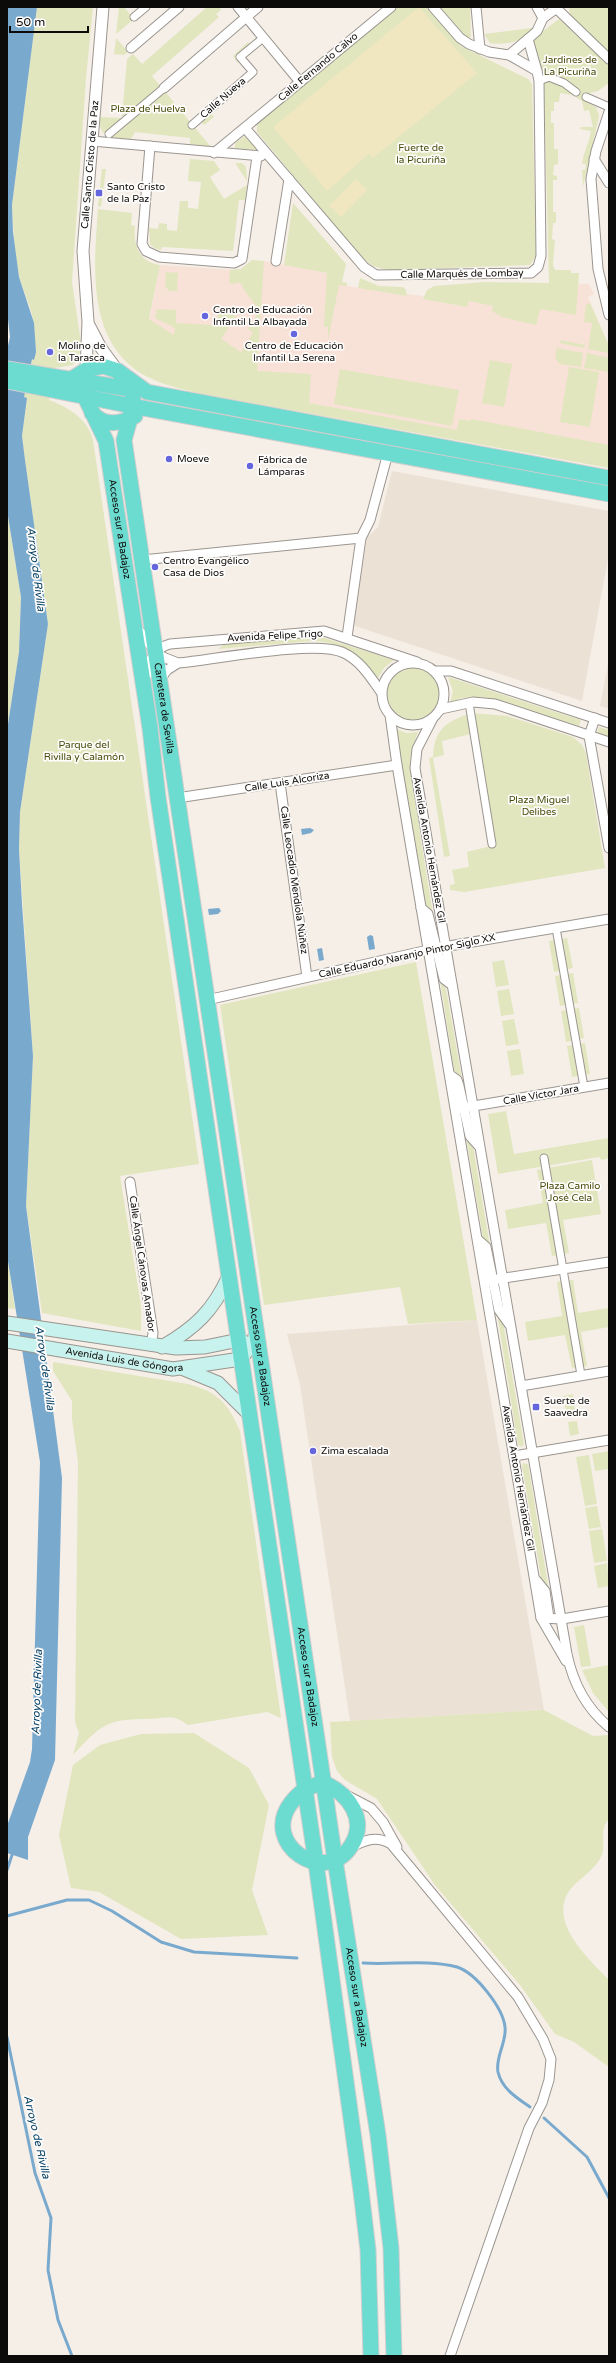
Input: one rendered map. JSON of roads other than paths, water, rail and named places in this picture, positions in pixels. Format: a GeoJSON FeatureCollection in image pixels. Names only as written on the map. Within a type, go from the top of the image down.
{"type":"FeatureCollection","features":[{"type":"Feature","properties":{"kind":"highway"},"geometry":{"type":"LineString","coordinates":[[7,381],[70,382],[102,366],[118,371],[146,392]]}},
{"type":"Feature","properties":{"kind":"highway"},"geometry":{"type":"LineString","coordinates":[[7,369],[70,382],[146,392],[609,478]]}},
{"type":"Feature","properties":{"kind":"highway"},"geometry":{"type":"LineString","coordinates":[[118,371],[132,390]]}},
{"type":"Feature","properties":{"kind":"highway"},"geometry":{"type":"LineString","coordinates":[[70,382],[85,397],[93,416]]}},
{"type":"Feature","properties":{"kind":"highway"},"geometry":{"type":"LineString","coordinates":[[70,382],[93,416],[114,424],[136,411]]}},
{"type":"Feature","properties":{"kind":"highway","name":"Carretera de Sevilla"},"geometry":{"type":"LineString","coordinates":[[132,390],[136,411],[124,440],[207,1000]]}},
{"type":"Feature","properties":{"kind":"highway"},"geometry":{"type":"LineString","coordinates":[[85,397],[136,411],[388,453],[609,494]]}},
{"type":"Feature","properties":{"kind":"highway","name":"Acceso sur a Badajoz"},"geometry":{"type":"LineString","coordinates":[[93,416],[106,441],[132,618]]}},
{"type":"Feature","properties":{"kind":"highway","name":"Carretera de Sevilla"},"geometry":{"type":"LineString","coordinates":[[132,618],[150,728],[158,797],[189,1005]]}},
{"type":"Feature","properties":{"kind":"highway","name":"Acceso sur a Badajoz"},"geometry":{"type":"LineString","coordinates":[[207,1000],[260,1361],[386,2191],[394,2301],[394,2356]]}},
{"type":"Feature","properties":{"kind":"highway","name":"Acceso sur a Badajoz"},"geometry":{"type":"LineString","coordinates":[[189,1005],[229,1276],[245,1343],[242,1358],[316,1863],[367,2243],[371,2356]]}},
{"type":"Feature","properties":{"kind":"highway"},"geometry":{"type":"LineString","coordinates":[[324,1783],[340,1792],[355,1809],[358,1829],[351,1847],[335,1860],[316,1863],[305,1860],[295,1853],[287,1843],[283,1831],[283,1819],[287,1808],[305,1788],[324,1783]]}},
{"type":"Feature","properties":{"kind":"main road"},"geometry":{"type":"LineString","coordinates":[[157,1346],[189,1330],[210,1310],[229,1276]]}},
{"type":"Feature","properties":{"kind":"main road","name":"Avenida Luis de Góngora"},"geometry":{"type":"LineString","coordinates":[[8,1323],[157,1346],[205,1347],[245,1343]]}},
{"type":"Feature","properties":{"kind":"main road"},"geometry":{"type":"LineString","coordinates":[[256,1331],[245,1343],[260,1361]]}},
{"type":"Feature","properties":{"kind":"main road","name":"Avenida Luis de Góngora"},"geometry":{"type":"LineString","coordinates":[[10,1342],[178,1368],[242,1358]]}},
{"type":"Feature","properties":{"kind":"main road"},"geometry":{"type":"LineString","coordinates":[[178,1368],[198,1373],[218,1383],[250,1415]]}},
{"type":"Feature","properties":{"kind":"street","name":"Calle Santo Cristo de la Paz"},"geometry":{"type":"LineString","coordinates":[[70,382],[88,322],[83,251],[103,7]]}},
{"type":"Feature","properties":{"kind":"street"},"geometry":{"type":"LineString","coordinates":[[134,17],[146,7]]}},
{"type":"Feature","properties":{"kind":"street"},"geometry":{"type":"LineString","coordinates":[[131,48],[179,7]]}},
{"type":"Feature","properties":{"kind":"street"},"geometry":{"type":"LineString","coordinates":[[238,7],[300,82]]}},
{"type":"Feature","properties":{"kind":"street"},"geometry":{"type":"LineString","coordinates":[[109,134],[258,7]]}},
{"type":"Feature","properties":{"kind":"street","name":"Calle Fernando Calvo"},"geometry":{"type":"LineString","coordinates":[[214,152],[246,128],[300,82],[380,10],[391,7]]}},
{"type":"Feature","properties":{"kind":"street"},"geometry":{"type":"LineString","coordinates":[[433,7],[460,38],[480,49],[508,55],[537,71]]}},
{"type":"Feature","properties":{"kind":"street"},"geometry":{"type":"LineString","coordinates":[[476,7],[480,49]]}},
{"type":"Feature","properties":{"kind":"street"},"geometry":{"type":"LineString","coordinates":[[537,7],[544,18]]}},
{"type":"Feature","properties":{"kind":"street"},"geometry":{"type":"LineString","coordinates":[[508,55],[528,40],[544,18],[557,8],[609,59]]}},
{"type":"Feature","properties":{"kind":"street","name":"Calle Nueva"},"geometry":{"type":"LineString","coordinates":[[192,125],[253,72],[240,57],[263,38]]}},
{"type":"Feature","properties":{"kind":"street","name":"Calle Marqués de Lombay"},"geometry":{"type":"LineString","coordinates":[[289,179],[364,267],[376,275],[531,273],[538,268],[541,256],[539,81],[528,40]]}},
{"type":"Feature","properties":{"kind":"street"},"geometry":{"type":"LineString","coordinates":[[539,81],[549,77],[564,83],[576,92]]}},
{"type":"Feature","properties":{"kind":"street"},"geometry":{"type":"LineString","coordinates":[[586,97],[609,107]]}},
{"type":"Feature","properties":{"kind":"street"},"geometry":{"type":"LineString","coordinates":[[609,112],[594,159],[591,192],[598,270],[609,314]]}},
{"type":"Feature","properties":{"kind":"street"},"geometry":{"type":"LineString","coordinates":[[246,128],[289,179],[276,261]]}},
{"type":"Feature","properties":{"kind":"street"},"geometry":{"type":"LineString","coordinates":[[92,140],[256,157],[268,154]]}},
{"type":"Feature","properties":{"kind":"street"},"geometry":{"type":"LineString","coordinates":[[150,146],[141,236],[142,244],[146,251],[153,256],[234,263],[242,259],[256,157]]}},
{"type":"Feature","properties":{"kind":"street"},"geometry":{"type":"LineString","coordinates":[[594,159],[609,183]]}},
{"type":"Feature","properties":{"kind":"street"},"geometry":{"type":"LineString","coordinates":[[88,322],[101,348],[118,371]]}},
{"type":"Feature","properties":{"kind":"street"},"geometry":{"type":"LineString","coordinates":[[347,637],[361,538],[370,520],[388,453]]}},
{"type":"Feature","properties":{"kind":"street"},"geometry":{"type":"LineString","coordinates":[[142,560],[361,538]]}},
{"type":"Feature","properties":{"kind":"street","name":"Avenida Felipe Trigo"},"geometry":{"type":"LineString","coordinates":[[132,618],[141,635],[155,653],[169,661],[178,663],[325,647],[344,653],[356,661],[381,692]]}},
{"type":"Feature","properties":{"kind":"street","name":"Avenida Felipe Trigo"},"geometry":{"type":"LineString","coordinates":[[155,653],[164,646],[176,642],[317,631],[347,637],[417,662]]}},
{"type":"Feature","properties":{"kind":"street","name":"Avenida Felipe Trigo"},"geometry":{"type":"LineString","coordinates":[[152,632],[164,639],[176,642]]}},
{"type":"Feature","properties":{"kind":"street"},"geometry":{"type":"LineString","coordinates":[[150,728],[152,713],[147,672],[148,665],[155,653]]}},
{"type":"Feature","properties":{"kind":"street"},"geometry":{"type":"LineString","coordinates":[[435,671],[444,687],[444,698],[441,709],[433,718],[423,724],[412,725],[402,723],[390,715],[383,704],[381,692],[383,682],[392,669],[408,662],[417,662],[435,671],[451,671],[609,723]]}},
{"type":"Feature","properties":{"kind":"street"},"geometry":{"type":"LineString","coordinates":[[160,681],[168,670],[178,663]]}},
{"type":"Feature","properties":{"kind":"street"},"geometry":{"type":"LineString","coordinates":[[441,709],[469,703],[495,704],[609,742]]}},
{"type":"Feature","properties":{"kind":"street"},"geometry":{"type":"LineString","coordinates":[[469,703],[492,844]]}},
{"type":"Feature","properties":{"kind":"street","name":"Avenida Antonio Hernández Gil"},"geometry":{"type":"LineString","coordinates":[[390,715],[421,908],[452,985],[478,1240],[510,1326],[570,1668]]}},
{"type":"Feature","properties":{"kind":"street","name":"Avenida Antonio Hernández Gil"},"geometry":{"type":"LineString","coordinates":[[433,718],[417,749],[415,768],[437,948],[450,1075],[478,1145],[514,1456],[535,1578],[545,1618],[570,1668],[577,1687],[587,1705],[609,1727]]}},
{"type":"Feature","properties":{"kind":"street"},"geometry":{"type":"LineString","coordinates":[[594,718],[589,736],[609,848]]}},
{"type":"Feature","properties":{"kind":"street","name":"Calle Luis Alcoriza"},"geometry":{"type":"LineString","coordinates":[[177,798],[397,765]]}},
{"type":"Feature","properties":{"kind":"street","name":"Calle Leocadio Mendiola Núñez"},"geometry":{"type":"LineString","coordinates":[[280,783],[307,977]]}},
{"type":"Feature","properties":{"kind":"street","name":"Calle Eduardo Naranjo Pintor Siglo XX"},"geometry":{"type":"LineString","coordinates":[[207,1000],[437,948],[609,919]]}},
{"type":"Feature","properties":{"kind":"street"},"geometry":{"type":"LineString","coordinates":[[556,928],[584,1087]]}},
{"type":"Feature","properties":{"kind":"street","name":"Calle Víctor Jara"},"geometry":{"type":"LineString","coordinates":[[464,1108],[609,1083]]}},
{"type":"Feature","properties":{"kind":"street"},"geometry":{"type":"LineString","coordinates":[[544,1158],[582,1375]]}},
{"type":"Feature","properties":{"kind":"street","name":"Calle Ángel Cánovas Amador"},"geometry":{"type":"LineString","coordinates":[[130,1182],[153,1333],[157,1346]]}},
{"type":"Feature","properties":{"kind":"street"},"geometry":{"type":"LineString","coordinates":[[493,1280],[609,1262]]}},
{"type":"Feature","properties":{"kind":"street"},"geometry":{"type":"LineString","coordinates":[[521,1386],[609,1371]]}},
{"type":"Feature","properties":{"kind":"street"},"geometry":{"type":"LineString","coordinates":[[514,1456],[609,1440]]}},
{"type":"Feature","properties":{"kind":"street"},"geometry":{"type":"LineString","coordinates":[[545,1618],[562,1619],[609,1610]]}},
{"type":"Feature","properties":{"kind":"street"},"geometry":{"type":"LineString","coordinates":[[340,1792],[371,1808],[383,1822],[406,1862]]}},
{"type":"Feature","properties":{"kind":"street"},"geometry":{"type":"LineString","coordinates":[[351,1847],[366,1840],[382,1839],[391,1844],[518,1996],[543,2039],[551,2059],[549,2080],[542,2103],[529,2128],[450,2356]]}},
{"type":"Feature","properties":{"kind":"water"},"geometry":{"type":"Polygon","coordinates":[[[7,7],[37,7],[12,205],[13,232],[19,277],[34,323],[36,352],[34,360],[32,359],[24,397],[27,398],[22,436],[48,624],[20,812],[19,849],[33,1056],[26,1206],[62,1478],[55,1760],[28,1837],[28,1860],[7,1853],[7,1826],[30,1762],[32,1749],[40,1462],[7,1255],[7,731],[19,652],[21,597],[7,510],[7,350],[10,337],[7,310],[7,7]]]}},
{"type":"Feature","properties":{"kind":"water"},"geometry":{"type":"Polygon","coordinates":[[[310,828],[314,830],[311,833],[302,835],[301,829],[310,828]]]}},
{"type":"Feature","properties":{"kind":"water"},"geometry":{"type":"Polygon","coordinates":[[[219,908],[221,911],[218,914],[209,915],[208,909],[219,908]]]}},
{"type":"Feature","properties":{"kind":"water"},"geometry":{"type":"Polygon","coordinates":[[[370,935],[373,936],[375,949],[369,950],[367,937],[370,935]]]}},
{"type":"Feature","properties":{"kind":"water"},"geometry":{"type":"Polygon","coordinates":[[[322,948],[324,960],[319,961],[317,949],[322,948]]]}},
{"type":"Feature","properties":{"kind":"waterway","name":"Arroyo de Rivilla"},"geometry":{"type":"LineString","coordinates":[[7,1870],[13,1852]]}},
{"type":"Feature","properties":{"kind":"waterway"},"geometry":{"type":"LineString","coordinates":[[7,1916],[67,1900],[89,1900],[112,1911],[161,1942],[194,1952],[297,1958]]}},
{"type":"Feature","properties":{"kind":"waterway"},"geometry":{"type":"LineString","coordinates":[[363,1963],[434,1963],[457,1967],[472,1976],[494,2001],[503,2019],[505,2033],[498,2061],[498,2072],[500,2078],[506,2088],[530,2107]]}},
{"type":"Feature","properties":{"kind":"waterway","name":"Arroyo de Rivilla"},"geometry":{"type":"LineString","coordinates":[[7,2037],[35,2173],[51,2218],[48,2270],[58,2320],[72,2356]]}},
{"type":"Feature","properties":{"kind":"waterway"},"geometry":{"type":"LineString","coordinates":[[544,2118],[587,2157],[609,2198]]}},
{"type":"Feature","properties":{"kind":"place","name":"Santo Cristo de la Paz"},"geometry":{"type":"Point","coordinates":[99,193]}},
{"type":"Feature","properties":{"kind":"place","name":"Centro de Educación Infantil La Albayada"},"geometry":{"type":"Point","coordinates":[205,316]}},
{"type":"Feature","properties":{"kind":"place","name":"Centro de Educación Infantil La Serena"},"geometry":{"type":"Point","coordinates":[294,334]}},
{"type":"Feature","properties":{"kind":"place","name":"Molino de la Tarasca"},"geometry":{"type":"Point","coordinates":[50,352]}},
{"type":"Feature","properties":{"kind":"place","name":"Moeve"},"geometry":{"type":"Point","coordinates":[169,459]}},
{"type":"Feature","properties":{"kind":"place","name":"Fábrica de Lámparas"},"geometry":{"type":"Point","coordinates":[250,466]}},
{"type":"Feature","properties":{"kind":"place","name":"Centro Evangélico Casa de Dios"},"geometry":{"type":"Point","coordinates":[155,567]}},
{"type":"Feature","properties":{"kind":"place","name":"Suerte de Saavedra"},"geometry":{"type":"Point","coordinates":[536,1407]}},
{"type":"Feature","properties":{"kind":"place","name":"Zima escalada"},"geometry":{"type":"Point","coordinates":[313,1451]}},
{"type":"Feature","properties":{"kind":"park label","name":"Jardines de La Picuriña"},"geometry":{"type":"Point","coordinates":[570,66]}},
{"type":"Feature","properties":{"kind":"park label","name":"Plaza de Huelva"},"geometry":{"type":"Point","coordinates":[148,109]}},
{"type":"Feature","properties":{"kind":"park label","name":"Fuerte de la Picuriña"},"geometry":{"type":"Point","coordinates":[421,154]}},
{"type":"Feature","properties":{"kind":"park label","name":"Parque del Rivilla y Calamón"},"geometry":{"type":"Point","coordinates":[84,750]}},
{"type":"Feature","properties":{"kind":"park label","name":"Plaza Miguel Delibes"},"geometry":{"type":"Point","coordinates":[539,806]}},
{"type":"Feature","properties":{"kind":"park label","name":"Plaza Camilo José Cela"},"geometry":{"type":"Point","coordinates":[570,1192]}}]}
